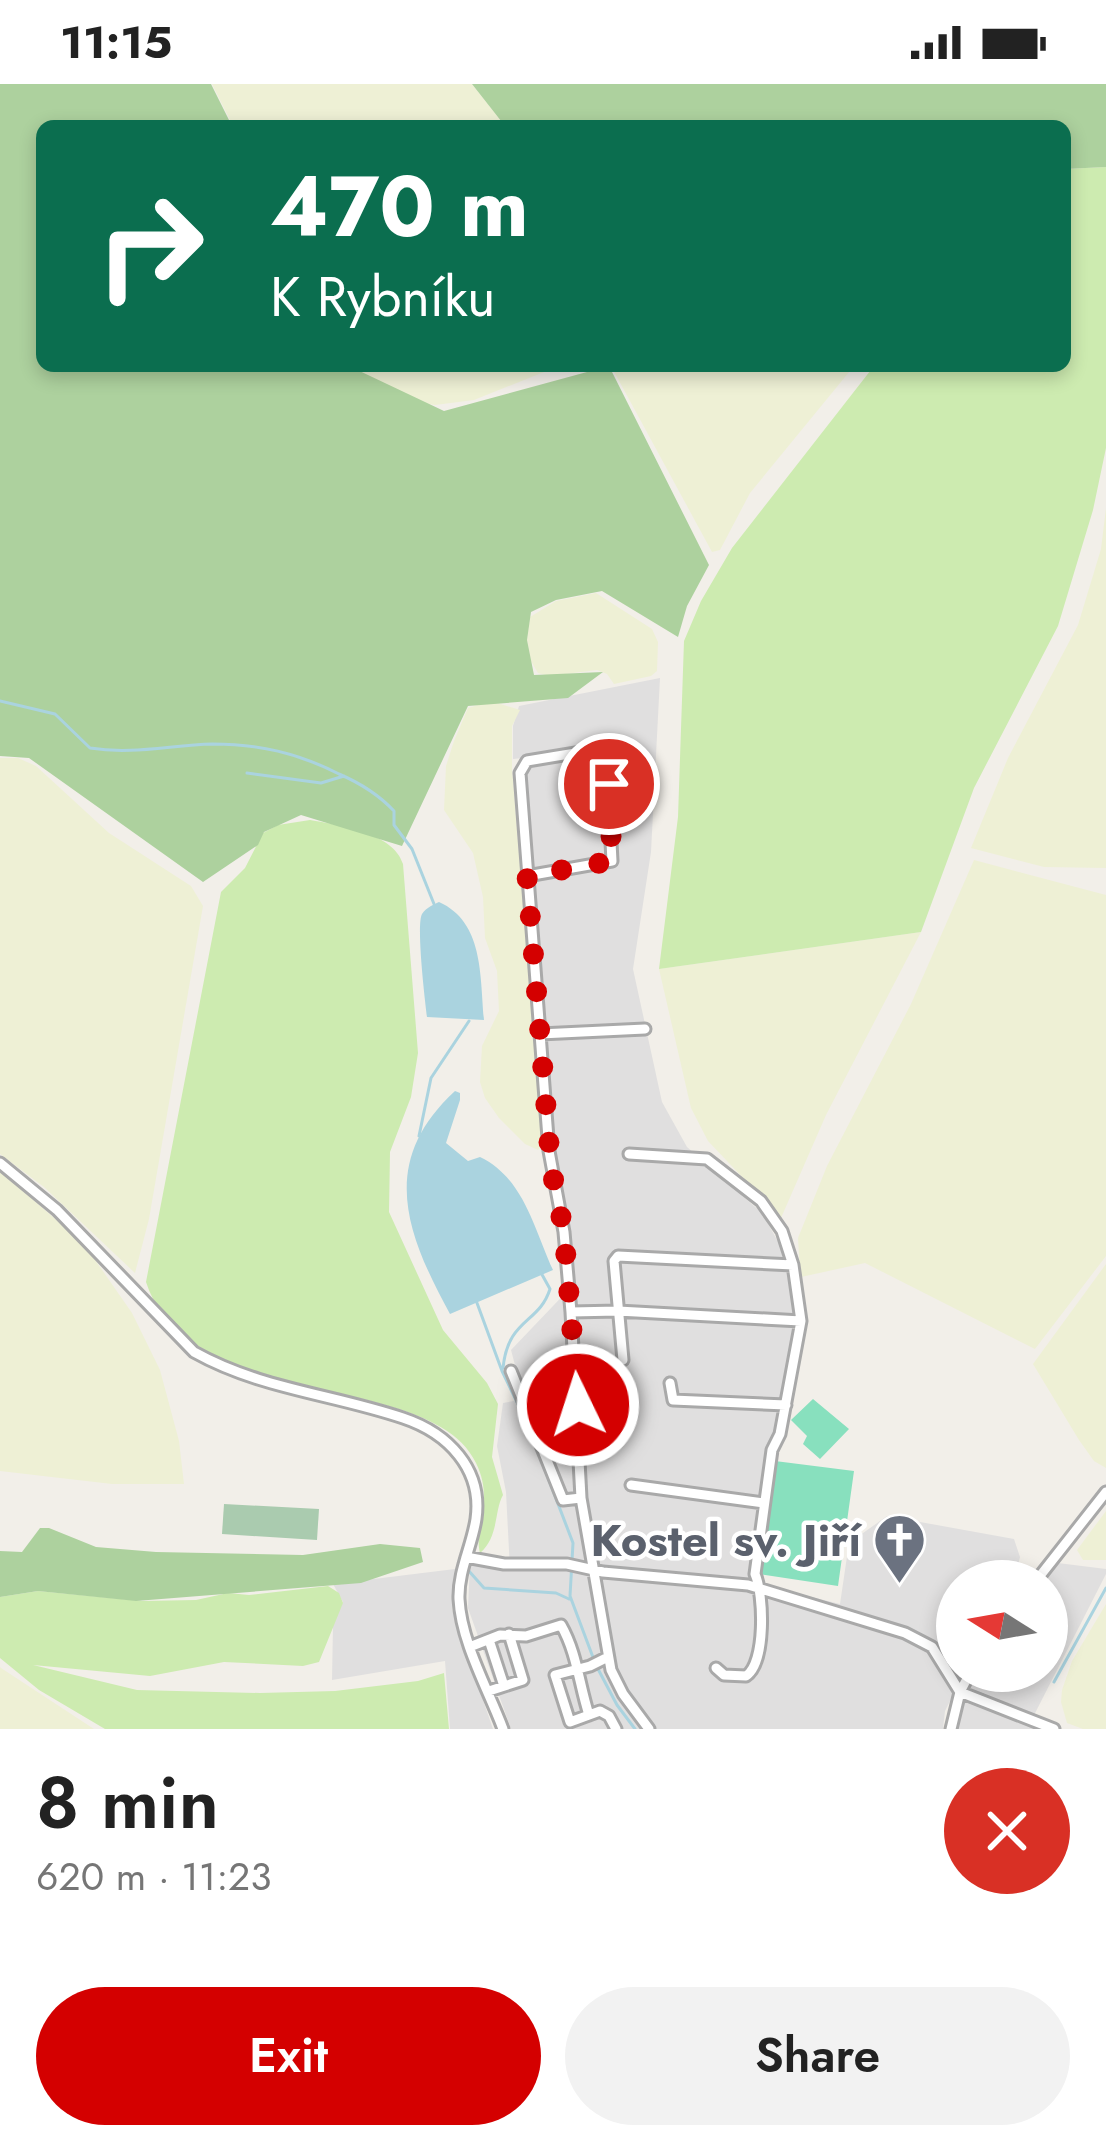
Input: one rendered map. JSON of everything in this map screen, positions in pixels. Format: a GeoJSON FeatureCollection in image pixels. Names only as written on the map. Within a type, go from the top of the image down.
{"type":"FeatureCollection","features":[{"type":"Feature","properties":{"kind":"street"},"geometry":{"type":"LineString","coordinates":[[527,876],[607,864],[614,855],[606,748],[527,761],[520,773],[527,876],[551,1167],[572,1312],[581,1498],[595,1570],[604,1658],[622,1694],[649,1729]]}},
{"type":"Feature","properties":{"kind":"street"},"geometry":{"type":"LineString","coordinates":[[629,1017],[630,1030]]}},
{"type":"Feature","properties":{"kind":"street"},"geometry":{"type":"LineString","coordinates":[[540,1034],[645,1029]]}},
{"type":"Feature","properties":{"kind":"street"},"geometry":{"type":"LineString","coordinates":[[629,1154],[707,1159],[747,1189],[782,1231],[793,1265],[801,1321],[764,1503],[755,1574],[762,1590],[755,1669],[746,1676],[724,1675],[716,1668]]}},
{"type":"Feature","properties":{"kind":"street"},"geometry":{"type":"LineString","coordinates":[[0,1163],[99,1250],[194,1352],[284,1390],[402,1417],[446,1442],[466,1462],[477,1496],[459,1601],[503,1729]]}},
{"type":"Feature","properties":{"kind":"street"},"geometry":{"type":"LineString","coordinates":[[623,1360],[615,1259],[793,1265]]}},
{"type":"Feature","properties":{"kind":"street"},"geometry":{"type":"LineString","coordinates":[[572,1312],[801,1321]]}},
{"type":"Feature","properties":{"kind":"street"},"geometry":{"type":"LineString","coordinates":[[512,1371],[563,1500],[581,1498]]}},
{"type":"Feature","properties":{"kind":"street"},"geometry":{"type":"LineString","coordinates":[[670,1384],[673,1400],[786,1406]]}},
{"type":"Feature","properties":{"kind":"street"},"geometry":{"type":"LineString","coordinates":[[631,1485],[764,1503]]}},
{"type":"Feature","properties":{"kind":"street"},"geometry":{"type":"LineString","coordinates":[[1053,1560],[1106,1492]]}},
{"type":"Feature","properties":{"kind":"street"},"geometry":{"type":"LineString","coordinates":[[466,1556],[504,1564],[572,1565],[748,1585],[880,1624],[932,1646],[936,1653]]}},
{"type":"Feature","properties":{"kind":"street"},"geometry":{"type":"LineString","coordinates":[[472,1646],[561,1625],[584,1667]]}},
{"type":"Feature","properties":{"kind":"street"},"geometry":{"type":"LineString","coordinates":[[489,1691],[523,1680],[509,1634]]}},
{"type":"Feature","properties":{"kind":"street"},"geometry":{"type":"LineString","coordinates":[[489,1640],[504,1686]]}},
{"type":"Feature","properties":{"kind":"street"},"geometry":{"type":"LineString","coordinates":[[604,1658],[555,1675],[570,1722],[589,1714],[607,1714],[616,1729]]}},
{"type":"Feature","properties":{"kind":"street"},"geometry":{"type":"LineString","coordinates":[[584,1667],[578,1679],[589,1714]]}},
{"type":"Feature","properties":{"kind":"street"},"geometry":{"type":"LineString","coordinates":[[951,1729],[960,1692],[1054,1729]]}},
{"type":"Feature","properties":{"kind":"shaded area"},"geometry":{"type":"Polygon","coordinates":[[[660,678],[651,852],[633,969],[662,1102],[687,1147],[762,1213],[781,1247],[796,1308],[779,1415],[767,1451],[750,1582],[840,1604],[849,1543],[887,1516],[1014,1539],[1019,1560],[936,1560],[936,1692],[954,1692],[943,1729],[511,1729],[468,1608],[470,1564],[510,1570],[506,1492],[497,1446],[503,1403],[524,1399],[511,1350],[574,1284],[569,1225],[555,1168],[523,758],[513,759],[513,726],[519,706],[660,678]]]}},
{"type":"Feature","properties":{"kind":"shaded area"},"geometry":{"type":"Polygon","coordinates":[[[1068,1564],[1106,1569],[1068,1648],[1068,1564]]]}},
{"type":"Feature","properties":{"kind":"shaded area"},"geometry":{"type":"Polygon","coordinates":[[[455,1569],[452,1610],[493,1729],[450,1729],[445,1661],[332,1680],[333,1625],[343,1602],[333,1584],[455,1569]]]}},
{"type":"Feature","properties":{"kind":"shaded area"},"geometry":{"type":"Polygon","coordinates":[[[966,1692],[1046,1692],[1030,1723],[1046,1729],[958,1729],[966,1692]]]}},
{"type":"Feature","properties":{"kind":"green space"},"geometry":{"type":"Polygon","coordinates":[[[0,84],[211,84],[229,120],[36,120],[36,372],[362,372],[444,411],[587,372],[612,372],[709,565],[687,606],[678,637],[602,591],[556,600],[531,612],[527,640],[534,675],[603,672],[568,698],[468,706],[402,846],[301,815],[264,832],[258,845],[203,882],[29,758],[0,756],[0,84]]]}},
{"type":"Feature","properties":{"kind":"green space"},"geometry":{"type":"Polygon","coordinates":[[[212,84],[472,84],[500,120],[230,120],[212,84]]]}},
{"type":"Feature","properties":{"kind":"green space"},"geometry":{"type":"Polygon","coordinates":[[[472,84],[1106,84],[1106,167],[1071,169],[1071,120],[500,120],[472,84]]]}},
{"type":"Feature","properties":{"kind":"green space"},"geometry":{"type":"Polygon","coordinates":[[[1106,167],[1106,448],[1058,626],[974,788],[921,932],[659,969],[678,817],[684,641],[701,601],[732,548],[869,372],[1071,372],[1071,169],[1106,167]]]}},
{"type":"Feature","properties":{"kind":"green space"},"geometry":{"type":"Polygon","coordinates":[[[544,372],[474,400],[435,405],[418,402],[359,374],[544,372]]]}},
{"type":"Feature","properties":{"kind":"green space"},"geometry":{"type":"Polygon","coordinates":[[[614,372],[849,372],[750,493],[720,550],[712,552],[614,372]]]}},
{"type":"Feature","properties":{"kind":"green space"},"geometry":{"type":"Polygon","coordinates":[[[1106,508],[1106,868],[1044,867],[971,848],[1008,758],[1078,625],[1101,549],[1106,508]]]}},
{"type":"Feature","properties":{"kind":"green space"},"geometry":{"type":"Polygon","coordinates":[[[596,593],[652,629],[658,642],[657,671],[651,676],[614,684],[597,670],[550,676],[538,673],[527,640],[530,617],[556,601],[596,593]]]}},
{"type":"Feature","properties":{"kind":"green space"},"geometry":{"type":"Polygon","coordinates":[[[491,701],[520,710],[512,726],[512,769],[543,1144],[538,1150],[525,1144],[499,1118],[480,1082],[482,1046],[499,1011],[497,971],[485,938],[483,897],[473,853],[444,810],[446,766],[468,708],[491,701]]]}},
{"type":"Feature","properties":{"kind":"green space"},"geometry":{"type":"Polygon","coordinates":[[[0,758],[18,758],[36,766],[109,833],[191,886],[203,906],[149,1219],[135,1273],[44,1187],[0,1154],[0,758]]]}},
{"type":"Feature","properties":{"kind":"green space"},"geometry":{"type":"Polygon","coordinates":[[[310,820],[377,838],[398,853],[403,864],[418,1053],[411,1097],[390,1152],[389,1212],[443,1330],[487,1383],[498,1404],[492,1457],[503,1495],[493,1532],[480,1553],[481,1477],[476,1463],[451,1434],[412,1414],[258,1372],[210,1353],[171,1324],[146,1282],[221,892],[245,868],[263,833],[278,825],[310,820]]]}},
{"type":"Feature","properties":{"kind":"green space"},"geometry":{"type":"Polygon","coordinates":[[[974,860],[1106,895],[1106,1256],[1035,1349],[865,1263],[801,1277],[800,1272],[798,1238],[827,1166],[911,1004],[974,860]]]}},
{"type":"Feature","properties":{"kind":"green space"},"geometry":{"type":"Polygon","coordinates":[[[921,932],[826,1115],[781,1218],[708,1141],[691,1108],[659,969],[921,932]]]}},
{"type":"Feature","properties":{"kind":"green space"},"geometry":{"type":"Polygon","coordinates":[[[0,1171],[84,1244],[132,1313],[160,1370],[179,1441],[184,1484],[112,1484],[0,1471],[0,1171]]]}},
{"type":"Feature","properties":{"kind":"green space"},"geometry":{"type":"Polygon","coordinates":[[[1106,1264],[1106,1468],[1094,1461],[1079,1440],[1033,1364],[1106,1264]]]}},
{"type":"Feature","properties":{"kind":"green space"},"geometry":{"type":"Polygon","coordinates":[[[813,1399],[849,1429],[820,1459],[803,1444],[807,1436],[791,1420],[813,1399]]]}},
{"type":"Feature","properties":{"kind":"green space"},"geometry":{"type":"Polygon","coordinates":[[[775,1461],[854,1471],[838,1586],[759,1574],[775,1461]]]}},
{"type":"Feature","properties":{"kind":"green space"},"geometry":{"type":"Polygon","coordinates":[[[224,1504],[319,1509],[317,1540],[222,1534],[224,1504]]]}},
{"type":"Feature","properties":{"kind":"green space"},"geometry":{"type":"Polygon","coordinates":[[[1106,1511],[1106,1560],[1083,1560],[1077,1550],[1106,1511]]]}},
{"type":"Feature","properties":{"kind":"green space"},"geometry":{"type":"Polygon","coordinates":[[[40,1528],[96,1547],[156,1552],[303,1555],[380,1544],[420,1548],[423,1562],[361,1583],[136,1601],[38,1591],[0,1597],[0,1551],[22,1552],[40,1528]]]}},
{"type":"Feature","properties":{"kind":"green space"},"geometry":{"type":"Polygon","coordinates":[[[328,1586],[339,1593],[343,1603],[319,1662],[303,1666],[224,1662],[150,1676],[33,1665],[137,1690],[260,1693],[335,1691],[418,1681],[444,1673],[449,1729],[105,1729],[39,1690],[0,1658],[0,1597],[38,1591],[142,1601],[196,1600],[328,1586]]]}},
{"type":"Feature","properties":{"kind":"green space"},"geometry":{"type":"Polygon","coordinates":[[[1106,1604],[1106,1729],[1067,1723],[1061,1702],[1062,1692],[1068,1692],[1072,1661],[1106,1604]]]}},
{"type":"Feature","properties":{"kind":"green space"},"geometry":{"type":"Polygon","coordinates":[[[1,1668],[94,1729],[0,1729],[1,1668]]]}},
{"type":"Feature","properties":{"kind":"water"},"geometry":{"type":"Polygon","coordinates":[[[439,902],[454,911],[472,937],[484,1020],[427,1017],[420,921],[439,902]]]}},
{"type":"Feature","properties":{"kind":"water"},"geometry":{"type":"Polygon","coordinates":[[[455,1091],[460,1100],[446,1143],[468,1161],[480,1157],[507,1178],[526,1206],[553,1270],[450,1314],[421,1255],[407,1199],[416,1144],[455,1091]]]}},
{"type":"Feature","properties":{"kind":"waterway"},"geometry":{"type":"LineString","coordinates":[[0,701],[55,714],[90,748],[246,746],[293,755],[354,781],[394,811],[394,825],[412,849],[434,904]]}},
{"type":"Feature","properties":{"kind":"waterway"},"geometry":{"type":"LineString","coordinates":[[247,773],[321,783],[344,776]]}},
{"type":"Feature","properties":{"kind":"waterway"},"geometry":{"type":"LineString","coordinates":[[419,1136],[431,1078],[469,1021]]}},
{"type":"Feature","properties":{"kind":"waterway"},"geometry":{"type":"LineString","coordinates":[[503,1368],[511,1339],[539,1309],[550,1289],[540,1271]]}},
{"type":"Feature","properties":{"kind":"waterway"},"geometry":{"type":"LineString","coordinates":[[477,1303],[529,1427]]}},
{"type":"Feature","properties":{"kind":"waterway"},"geometry":{"type":"LineString","coordinates":[[534,1441],[573,1543],[570,1596],[594,1660]]}},
{"type":"Feature","properties":{"kind":"waterway"},"geometry":{"type":"LineString","coordinates":[[468,1570],[484,1588],[556,1593],[569,1599]]}},
{"type":"Feature","properties":{"kind":"waterway"},"geometry":{"type":"LineString","coordinates":[[1068,1657],[1106,1588]]}},
{"type":"Feature","properties":{"kind":"waterway"},"geometry":{"type":"LineString","coordinates":[[598,1669],[635,1729]]}},
{"type":"Feature","properties":{"kind":"place","name":"Kostel sv. Jiří"},"geometry":{"type":"Point","coordinates":[900,1586]}},
{"type":"Feature","properties":{"kind":"route"},"geometry":{"type":"LineString","coordinates":[[578,1405],[564,1232],[551,1167],[527,876],[612,861],[609,784]]}}]}
